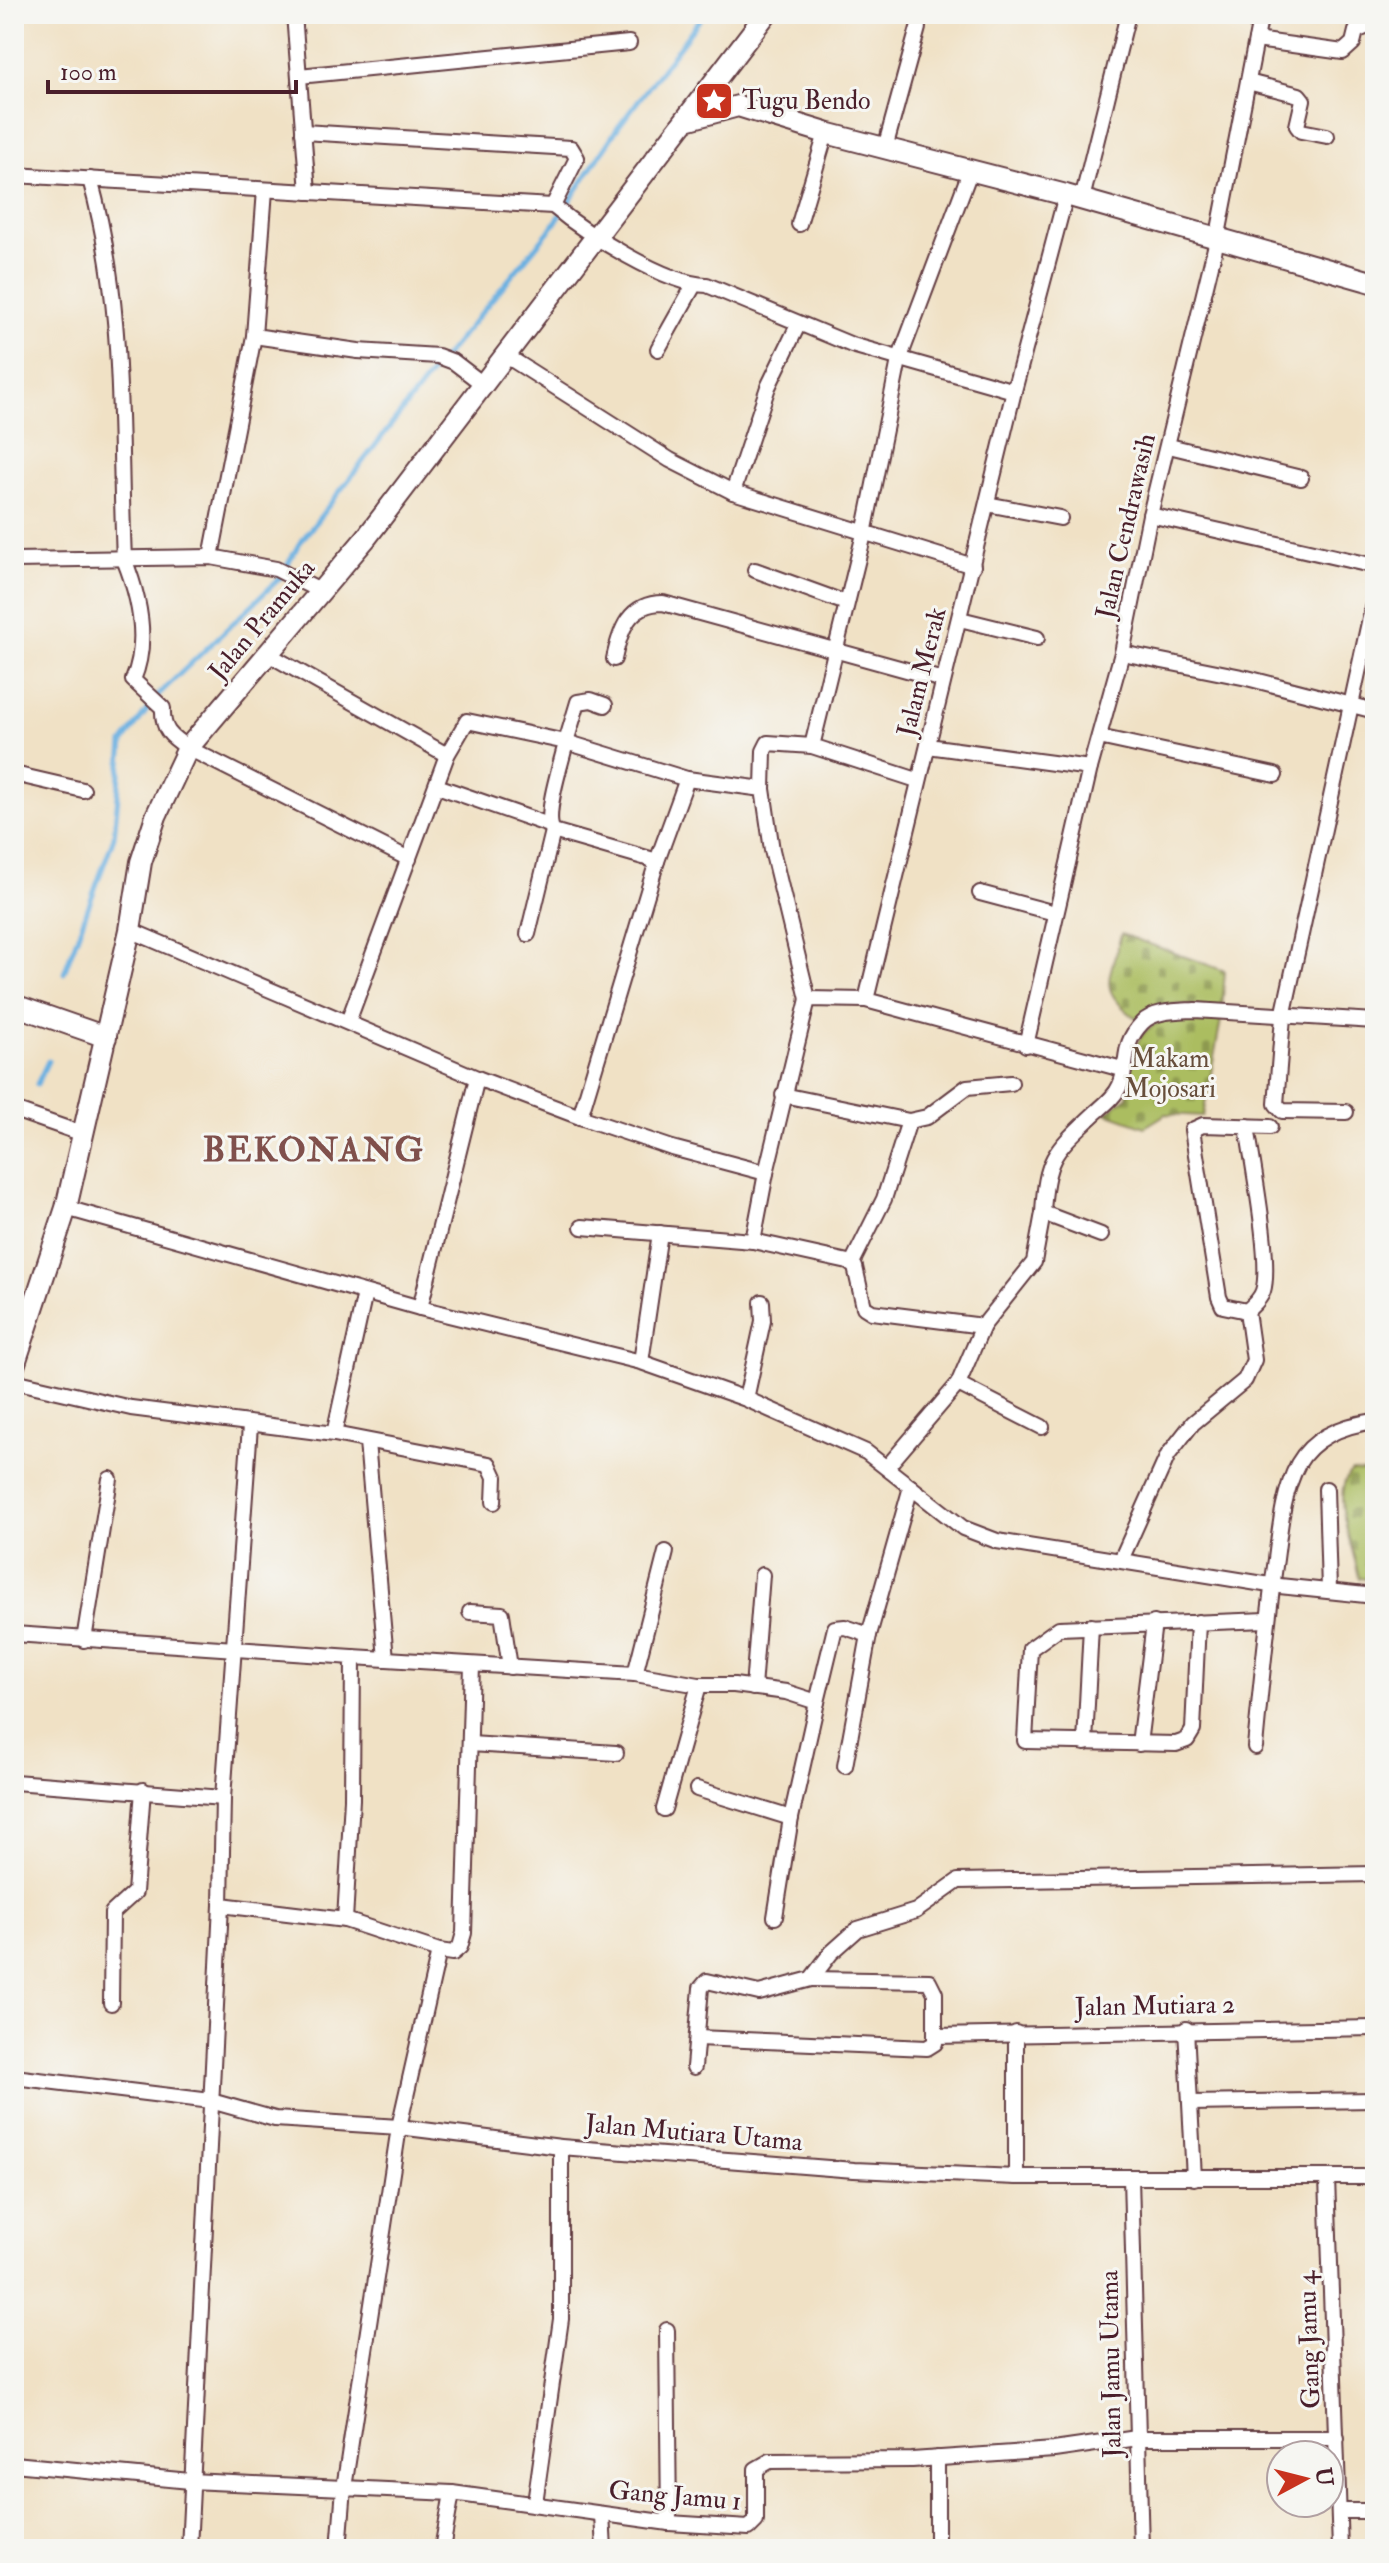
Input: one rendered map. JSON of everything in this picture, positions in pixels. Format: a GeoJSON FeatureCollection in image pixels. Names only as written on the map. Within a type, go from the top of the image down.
{"type":"FeatureCollection","features":[{"type":"Feature","properties":{"kind":"main road","name":"Jalan Pramuka"},"geometry":{"type":"LineString","coordinates":[[14,1366],[66,1208],[130,930],[141,862],[156,816],[188,748],[366,538],[484,385],[589,233],[686,120],[766,14]]}},
{"type":"Feature","properties":{"kind":"main road"},"geometry":{"type":"LineString","coordinates":[[723,71],[738,106]]}},
{"type":"Feature","properties":{"kind":"main road"},"geometry":{"type":"LineString","coordinates":[[686,120],[738,106],[826,133],[1074,197],[1375,283]]}},
{"type":"Feature","properties":{"kind":"main road"},"geometry":{"type":"LineString","coordinates":[[14,1005],[106,1037]]}},
{"type":"Feature","properties":{"kind":"street"},"geometry":{"type":"LineString","coordinates":[[294,14],[308,192]]}},
{"type":"Feature","properties":{"kind":"street","name":"Jalam Merak"},"geometry":{"type":"LineString","coordinates":[[866,1000],[1014,391],[1128,14]]}},
{"type":"Feature","properties":{"kind":"street","name":"Jalan Cendrawasih"},"geometry":{"type":"LineString","coordinates":[[1026,1045],[1090,768],[1122,653],[1150,515],[1217,240],[1261,14]]}},
{"type":"Feature","properties":{"kind":"street"},"geometry":{"type":"LineString","coordinates":[[1256,40],[1343,52],[1353,43],[1356,31],[1375,23]]}},
{"type":"Feature","properties":{"kind":"street"},"geometry":{"type":"LineString","coordinates":[[885,148],[918,28]]}},
{"type":"Feature","properties":{"kind":"street"},"geometry":{"type":"LineString","coordinates":[[299,76],[629,43]]}},
{"type":"Feature","properties":{"kind":"street"},"geometry":{"type":"LineString","coordinates":[[1248,82],[1299,95],[1303,100],[1297,126],[1301,131],[1327,136]]}},
{"type":"Feature","properties":{"kind":"street"},"geometry":{"type":"LineString","coordinates":[[303,132],[571,148],[577,158],[554,208]]}},
{"type":"Feature","properties":{"kind":"street"},"geometry":{"type":"LineString","coordinates":[[799,224],[826,133]]}},
{"type":"Feature","properties":{"kind":"street"},"geometry":{"type":"LineString","coordinates":[[812,746],[864,534],[899,360],[971,169]]}},
{"type":"Feature","properties":{"kind":"street"},"geometry":{"type":"LineString","coordinates":[[14,175],[554,208],[589,233],[694,285],[707,285],[798,325],[899,360],[1014,391]]}},
{"type":"Feature","properties":{"kind":"street"},"geometry":{"type":"LineString","coordinates":[[90,179],[103,225],[116,299],[124,559],[137,589],[140,621],[139,663],[133,680],[163,708],[163,724],[168,734],[188,748],[409,859]]}},
{"type":"Feature","properties":{"kind":"street"},"geometry":{"type":"LineString","coordinates":[[211,557],[254,336],[265,190]]}},
{"type":"Feature","properties":{"kind":"street"},"geometry":{"type":"LineString","coordinates":[[658,349],[694,285]]}},
{"type":"Feature","properties":{"kind":"street"},"geometry":{"type":"LineString","coordinates":[[733,492],[768,387],[798,325]]}},
{"type":"Feature","properties":{"kind":"street"},"geometry":{"type":"LineString","coordinates":[[254,336],[358,351],[438,356],[454,362],[484,385]]}},
{"type":"Feature","properties":{"kind":"street"},"geometry":{"type":"LineString","coordinates":[[505,355],[658,453],[733,492],[973,566]]}},
{"type":"Feature","properties":{"kind":"street"},"geometry":{"type":"LineString","coordinates":[[1169,446],[1301,478]]}},
{"type":"Feature","properties":{"kind":"street"},"geometry":{"type":"LineString","coordinates":[[987,504],[1060,518]]}},
{"type":"Feature","properties":{"kind":"street"},"geometry":{"type":"LineString","coordinates":[[1150,515],[1375,566]]}},
{"type":"Feature","properties":{"kind":"street"},"geometry":{"type":"LineString","coordinates":[[14,560],[211,557],[276,569],[320,591]]}},
{"type":"Feature","properties":{"kind":"street"},"geometry":{"type":"LineString","coordinates":[[755,570],[846,603]]}},
{"type":"Feature","properties":{"kind":"street"},"geometry":{"type":"LineString","coordinates":[[1346,1112],[1278,1109],[1283,1017],[1375,595]]}},
{"type":"Feature","properties":{"kind":"street"},"geometry":{"type":"LineString","coordinates":[[614,659],[621,629],[630,614],[652,603],[943,680]]}},
{"type":"Feature","properties":{"kind":"street"},"geometry":{"type":"LineString","coordinates":[[960,619],[1037,638]]}},
{"type":"Feature","properties":{"kind":"street"},"geometry":{"type":"LineString","coordinates":[[1122,653],[1247,678],[1375,711]]}},
{"type":"Feature","properties":{"kind":"street"},"geometry":{"type":"LineString","coordinates":[[268,654],[447,755]]}},
{"type":"Feature","properties":{"kind":"street"},"geometry":{"type":"LineString","coordinates":[[528,934],[566,742],[578,702],[591,700],[605,705]]}},
{"type":"Feature","properties":{"kind":"street"},"geometry":{"type":"LineString","coordinates":[[348,1022],[447,755],[464,725],[471,720],[566,742],[687,779],[763,789]]}},
{"type":"Feature","properties":{"kind":"street"},"geometry":{"type":"LineString","coordinates":[[1099,737],[1275,775]]}},
{"type":"Feature","properties":{"kind":"street"},"geometry":{"type":"LineString","coordinates":[[753,1241],[783,1095],[808,999],[772,850],[763,789],[764,751],[768,743],[812,746],[917,780]]}},
{"type":"Feature","properties":{"kind":"street"},"geometry":{"type":"LineString","coordinates":[[928,746],[1090,768]]}},
{"type":"Feature","properties":{"kind":"street"},"geometry":{"type":"LineString","coordinates":[[14,774],[83,790]]}},
{"type":"Feature","properties":{"kind":"street"},"geometry":{"type":"LineString","coordinates":[[580,1117],[657,861],[687,779]]}},
{"type":"Feature","properties":{"kind":"street"},"geometry":{"type":"LineString","coordinates":[[437,786],[551,828],[657,861]]}},
{"type":"Feature","properties":{"kind":"street"},"geometry":{"type":"LineString","coordinates":[[980,893],[1055,913]]}},
{"type":"Feature","properties":{"kind":"street"},"geometry":{"type":"LineString","coordinates":[[130,930],[477,1078],[672,1148],[766,1173]]}},
{"type":"Feature","properties":{"kind":"street"},"geometry":{"type":"LineString","coordinates":[[808,999],[866,1000],[1122,1069]]}},
{"type":"Feature","properties":{"kind":"street"},"geometry":{"type":"LineString","coordinates":[[887,1467],[958,1384],[983,1326],[1034,1262],[1043,1213],[1045,1176],[1052,1158],[1069,1137],[1112,1098],[1121,1083],[1126,1045],[1144,1020],[1166,1012],[1195,1010],[1375,1021]]}},
{"type":"Feature","properties":{"kind":"street"},"geometry":{"type":"LineString","coordinates":[[420,1308],[477,1078]]}},
{"type":"Feature","properties":{"kind":"street"},"geometry":{"type":"LineString","coordinates":[[783,1095],[909,1121],[927,1117],[967,1087],[1011,1083]]}},
{"type":"Feature","properties":{"kind":"street"},"geometry":{"type":"LineString","coordinates":[[14,1110],[83,1134]]}},
{"type":"Feature","properties":{"kind":"street"},"geometry":{"type":"LineString","coordinates":[[909,1121],[884,1199],[852,1263],[864,1307],[872,1312],[983,1326]]}},
{"type":"Feature","properties":{"kind":"street"},"geometry":{"type":"LineString","coordinates":[[1247,1311],[1223,1306],[1219,1297],[1192,1130],[1203,1125],[1270,1127]]}},
{"type":"Feature","properties":{"kind":"street"},"geometry":{"type":"LineString","coordinates":[[1247,1126],[1260,1220],[1264,1288],[1259,1300],[1247,1311]]}},
{"type":"Feature","properties":{"kind":"street"},"geometry":{"type":"LineString","coordinates":[[66,1208],[420,1308],[641,1362],[746,1399],[866,1452],[963,1528],[997,1541],[1270,1585],[1375,1596]]}},
{"type":"Feature","properties":{"kind":"street"},"geometry":{"type":"LineString","coordinates":[[1043,1213],[1101,1235]]}},
{"type":"Feature","properties":{"kind":"street"},"geometry":{"type":"LineString","coordinates":[[582,1227],[753,1241],[852,1263]]}},
{"type":"Feature","properties":{"kind":"street"},"geometry":{"type":"LineString","coordinates":[[641,1362],[660,1233]]}},
{"type":"Feature","properties":{"kind":"street"},"geometry":{"type":"LineString","coordinates":[[334,1434],[365,1293]]}},
{"type":"Feature","properties":{"kind":"street"},"geometry":{"type":"LineString","coordinates":[[746,1399],[763,1321],[762,1302]]}},
{"type":"Feature","properties":{"kind":"street"},"geometry":{"type":"LineString","coordinates":[[1121,1560],[1168,1455],[1193,1423],[1245,1380],[1254,1360],[1247,1311]]}},
{"type":"Feature","properties":{"kind":"street"},"geometry":{"type":"LineString","coordinates":[[14,1381],[131,1408],[250,1426],[334,1434],[489,1464],[495,1477],[494,1502]]}},
{"type":"Feature","properties":{"kind":"street"},"geometry":{"type":"LineString","coordinates":[[958,1384],[1042,1427]]}},
{"type":"Feature","properties":{"kind":"street"},"geometry":{"type":"LineString","coordinates":[[1255,1747],[1270,1585],[1288,1491],[1299,1463],[1318,1441],[1341,1428],[1375,1421]]}},
{"type":"Feature","properties":{"kind":"street"},"geometry":{"type":"LineString","coordinates":[[189,2549],[221,1905],[223,1798],[250,1426]]}},
{"type":"Feature","properties":{"kind":"street"},"geometry":{"type":"LineString","coordinates":[[367,1442],[386,1659]]}},
{"type":"Feature","properties":{"kind":"street"},"geometry":{"type":"LineString","coordinates":[[84,1640],[110,1479]]}},
{"type":"Feature","properties":{"kind":"street"},"geometry":{"type":"LineString","coordinates":[[845,1766],[869,1635],[911,1487]]}},
{"type":"Feature","properties":{"kind":"street"},"geometry":{"type":"LineString","coordinates":[[1326,1489],[1329,1590]]}},
{"type":"Feature","properties":{"kind":"street"},"geometry":{"type":"LineString","coordinates":[[635,1674],[666,1552]]}},
{"type":"Feature","properties":{"kind":"street"},"geometry":{"type":"LineString","coordinates":[[753,1688],[762,1575]]}},
{"type":"Feature","properties":{"kind":"street"},"geometry":{"type":"LineString","coordinates":[[470,1612],[502,1614],[510,1667]]}},
{"type":"Feature","properties":{"kind":"street"},"geometry":{"type":"LineString","coordinates":[[1198,1622],[1193,1730],[1187,1740],[1176,1744],[1030,1744],[1024,1734],[1030,1649],[1059,1628],[1154,1623],[1267,1620]]}},
{"type":"Feature","properties":{"kind":"street"},"geometry":{"type":"LineString","coordinates":[[1139,1744],[1154,1623]]}},
{"type":"Feature","properties":{"kind":"street"},"geometry":{"type":"LineString","coordinates":[[1085,1743],[1091,1626]]}},
{"type":"Feature","properties":{"kind":"street"},"geometry":{"type":"LineString","coordinates":[[775,1917],[791,1818],[835,1628],[845,1627],[869,1635]]}},
{"type":"Feature","properties":{"kind":"street"},"geometry":{"type":"LineString","coordinates":[[14,1634],[235,1651],[635,1674],[699,1685],[753,1688],[817,1702]]}},
{"type":"Feature","properties":{"kind":"street"},"geometry":{"type":"LineString","coordinates":[[345,1920],[352,1799],[353,1657]]}},
{"type":"Feature","properties":{"kind":"street"},"geometry":{"type":"LineString","coordinates":[[221,1905],[345,1920],[439,1951],[453,1953],[460,1947],[464,1933],[472,1665]]}},
{"type":"Feature","properties":{"kind":"street"},"geometry":{"type":"LineString","coordinates":[[664,1809],[699,1685]]}},
{"type":"Feature","properties":{"kind":"street"},"geometry":{"type":"LineString","coordinates":[[470,1744],[616,1753]]}},
{"type":"Feature","properties":{"kind":"street"},"geometry":{"type":"LineString","coordinates":[[14,1782],[223,1798]]}},
{"type":"Feature","properties":{"kind":"street"},"geometry":{"type":"LineString","coordinates":[[697,1789],[791,1818]]}},
{"type":"Feature","properties":{"kind":"street"},"geometry":{"type":"LineString","coordinates":[[111,2003],[112,1913],[135,1892],[143,1790]]}},
{"type":"Feature","properties":{"kind":"street"},"geometry":{"type":"LineString","coordinates":[[811,1979],[831,1953],[858,1929],[916,1911],[958,1881],[1375,1874]]}},
{"type":"Feature","properties":{"kind":"street"},"geometry":{"type":"LineString","coordinates":[[339,2549],[344,2488],[399,2127],[439,1951]]}},
{"type":"Feature","properties":{"kind":"street"},"geometry":{"type":"LineString","coordinates":[[694,2067],[701,1988],[707,1981],[759,1993],[811,1979],[929,1981],[935,1993],[936,2036]]}},
{"type":"Feature","properties":{"kind":"street","name":"Jalan Mutiara 2"},"geometry":{"type":"LineString","coordinates":[[698,2038],[927,2048],[932,2047],[936,2036],[1186,2029],[1375,2028]]}},
{"type":"Feature","properties":{"kind":"street"},"geometry":{"type":"LineString","coordinates":[[1186,2029],[1194,2178]]}},
{"type":"Feature","properties":{"kind":"street"},"geometry":{"type":"LineString","coordinates":[[1016,2033],[1016,2177]]}},
{"type":"Feature","properties":{"kind":"street","name":"Jalan Mutiara Utama"},"geometry":{"type":"LineString","coordinates":[[14,2077],[211,2101],[275,2119],[399,2127],[561,2147],[854,2170],[1016,2177],[1375,2177]]}},
{"type":"Feature","properties":{"kind":"street"},"geometry":{"type":"LineString","coordinates":[[1191,2103],[1375,2100]]}},
{"type":"Feature","properties":{"kind":"street"},"geometry":{"type":"LineString","coordinates":[[535,2503],[561,2319],[561,2147]]}},
{"type":"Feature","properties":{"kind":"street","name":"Jalan Jamu Utama"},"geometry":{"type":"LineString","coordinates":[[1131,2177],[1141,2549]]}},
{"type":"Feature","properties":{"kind":"street","name":"Gang Jamu 4"},"geometry":{"type":"LineString","coordinates":[[1327,2178],[1337,2438]]}},
{"type":"Feature","properties":{"kind":"street"},"geometry":{"type":"LineString","coordinates":[[667,2330],[669,2523]]}},
{"type":"Feature","properties":{"kind":"street","name":"Gang Jamu 1"},"geometry":{"type":"LineString","coordinates":[[14,2464],[190,2481],[452,2493],[669,2523],[754,2526],[756,2469],[770,2461],[937,2458],[1054,2450],[1137,2438],[1337,2438]]}},
{"type":"Feature","properties":{"kind":"street"},"geometry":{"type":"LineString","coordinates":[[937,2458],[937,2549]]}},
{"type":"Feature","properties":{"kind":"street"},"geometry":{"type":"LineString","coordinates":[[442,2549],[452,2493]]}},
{"type":"Feature","properties":{"kind":"street"},"geometry":{"type":"LineString","coordinates":[[1345,2511],[1375,2511]]}},
{"type":"Feature","properties":{"kind":"street"},"geometry":{"type":"LineString","coordinates":[[602,2515],[604,2549]]}},
{"type":"Feature","properties":{"kind":"street","name":"Gang Jamu 4"},"geometry":{"type":"LineString","coordinates":[[1339,2519],[1340,2549]]}},
{"type":"Feature","properties":{"kind":"green space","name":"Makam Mojosari"},"geometry":{"type":"Polygon","coordinates":[[[1121,934],[1225,971],[1222,1009],[1173,1004],[1138,1020],[1116,1000],[1109,983],[1121,934]]]}},
{"type":"Feature","properties":{"kind":"green space","name":"Makam Mojosari"},"geometry":{"type":"Polygon","coordinates":[[[1193,1016],[1221,1020],[1203,1116],[1166,1114],[1145,1127],[1106,1113],[1127,1097],[1135,1049],[1148,1029],[1159,1022],[1193,1016]]]}},
{"type":"Feature","properties":{"kind":"green space"},"geometry":{"type":"Polygon","coordinates":[[[1352,1471],[1363,1472],[1375,1479],[1375,1580],[1359,1578],[1345,1522],[1342,1493],[1352,1471]]]}},
{"type":"Feature","properties":{"kind":"waterway"},"geometry":{"type":"LineString","coordinates":[[64,973],[114,837],[123,743],[158,695],[280,578],[299,544],[436,367],[553,226],[619,126],[704,14]]}},
{"type":"Feature","properties":{"kind":"waterway"},"geometry":{"type":"LineString","coordinates":[[37,1084],[48,1061]]}},
{"type":"Feature","properties":{"kind":"place","name":"Tugu Bendo"},"geometry":{"type":"Point","coordinates":[714,101]}},
{"type":"Feature","properties":{"kind":"district","name":"BEKONANG"},"geometry":{"type":"Point","coordinates":[314,1150]}}]}
